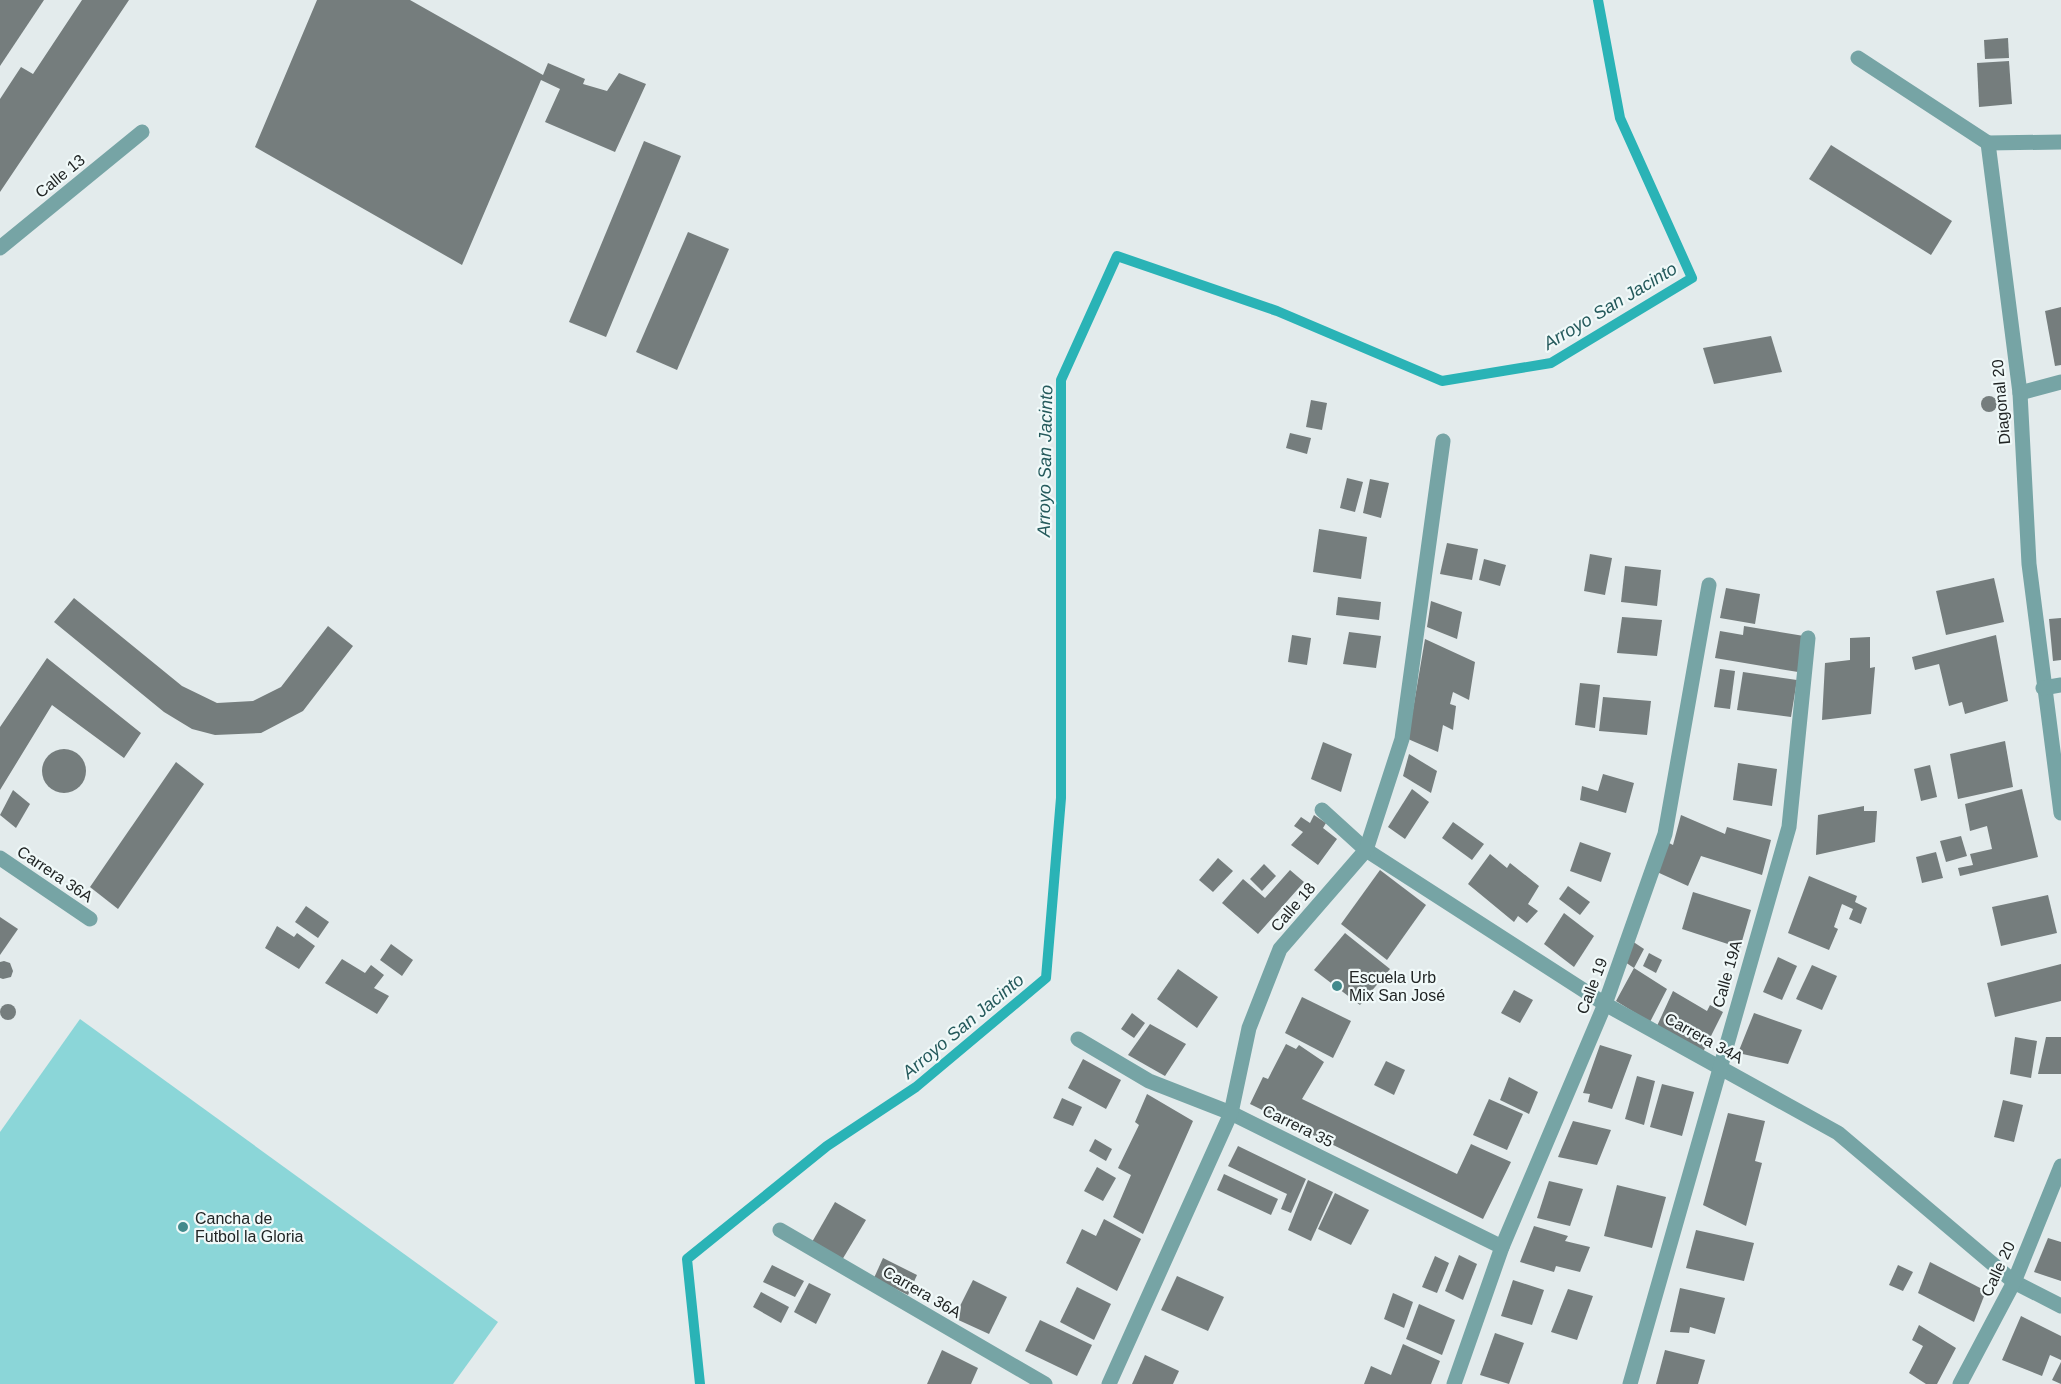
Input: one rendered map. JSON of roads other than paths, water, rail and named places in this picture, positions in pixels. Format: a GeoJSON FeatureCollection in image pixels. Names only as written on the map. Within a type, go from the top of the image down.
{"type":"FeatureCollection","features":[{"type":"Feature","properties":{"kind":"street"},"geometry":{"type":"LineString","coordinates":[[1858,58],[1988,143],[2061,142]]}},
{"type":"Feature","properties":{"kind":"street","name":"Calle 13"},"geometry":{"type":"LineString","coordinates":[[0,248],[142,132]]}},
{"type":"Feature","properties":{"kind":"street","name":"Diagonal 20"},"geometry":{"type":"LineString","coordinates":[[1988,143],[2020,393],[2029,564],[2043,688],[2061,813]]}},
{"type":"Feature","properties":{"kind":"street"},"geometry":{"type":"LineString","coordinates":[[2020,393],[2061,381]]}},
{"type":"Feature","properties":{"kind":"street","name":"Calle 18"},"geometry":{"type":"LineString","coordinates":[[1109,1384],[1231,1113],[1249,1028],[1281,949],[1366,850],[1402,739],[1443,441]]}},
{"type":"Feature","properties":{"kind":"street","name":"Calle 19"},"geometry":{"type":"LineString","coordinates":[[1454,1384],[1502,1247],[1605,1004],[1665,834],[1709,585]]}},
{"type":"Feature","properties":{"kind":"street","name":"Calle 19A"},"geometry":{"type":"LineString","coordinates":[[1630,1384],[1789,827],[1808,638]]}},
{"type":"Feature","properties":{"kind":"street"},"geometry":{"type":"LineString","coordinates":[[2043,688],[2061,685]]}},
{"type":"Feature","properties":{"kind":"street","name":"Carrera 34A"},"geometry":{"type":"LineString","coordinates":[[1322,810],[1366,850],[1605,1004],[1839,1133],[2014,1282],[2061,1306]]}},
{"type":"Feature","properties":{"kind":"street","name":"Carrera 36A"},"geometry":{"type":"LineString","coordinates":[[0,858],[90,919]]}},
{"type":"Feature","properties":{"kind":"street","name":"Carrera 35"},"geometry":{"type":"LineString","coordinates":[[1078,1039],[1149,1081],[1231,1113],[1502,1247]]}},
{"type":"Feature","properties":{"kind":"street","name":"Calle 20"},"geometry":{"type":"LineString","coordinates":[[1960,1384],[2014,1282],[2061,1166]]}},
{"type":"Feature","properties":{"kind":"street","name":"Carrera 36A"},"geometry":{"type":"LineString","coordinates":[[780,1230],[1045,1384]]}},
{"type":"Feature","properties":{"kind":"waterway","name":"Arroyo San Jacinto"},"geometry":{"type":"LineString","coordinates":[[700,1384],[687,1259],[827,1146],[916,1087],[1046,978],[1061,798],[1061,380],[1117,256],[1277,311],[1442,381],[1551,363],[1692,278],[1620,118],[1598,0]]}},
{"type":"Feature","properties":{"kind":"place","name":"Escuela Urb Mix San José"},"geometry":{"type":"Point","coordinates":[1337,986]}},
{"type":"Feature","properties":{"kind":"place","name":"Cancha de Futbol la Gloria"},"geometry":{"type":"Point","coordinates":[183,1227]}}]}
